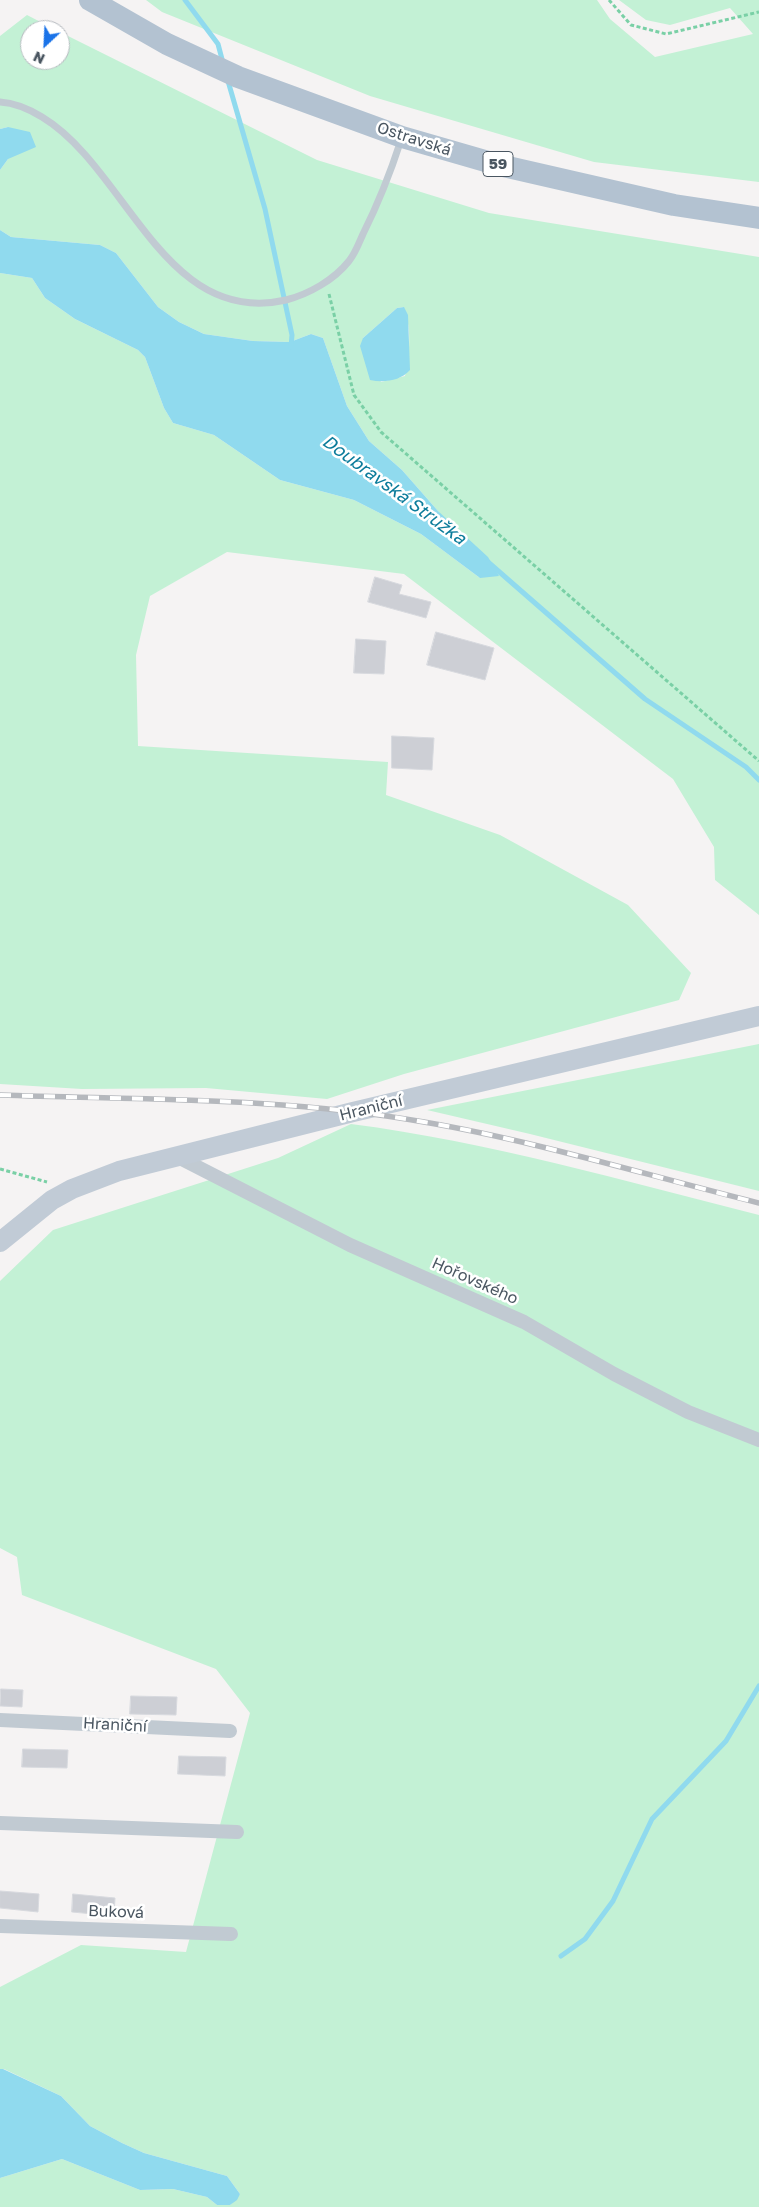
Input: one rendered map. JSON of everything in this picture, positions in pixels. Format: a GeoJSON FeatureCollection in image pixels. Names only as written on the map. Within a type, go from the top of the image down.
{"type":"FeatureCollection","features":[{"type":"Feature","properties":{"kind":"main road","name":"Ostravská"},"geometry":{"type":"LineString","coordinates":[[90,0],[166,44],[238,77],[402,137],[499,165],[576,183],[674,205],[759,218]]}},
{"type":"Feature","properties":{"kind":"main road","name":"Hraniční"},"geometry":{"type":"LineString","coordinates":[[0,1242],[44,1206],[72,1189],[119,1171],[759,1016]]}},
{"type":"Feature","properties":{"kind":"street","name":"Hořovského"},"geometry":{"type":"LineString","coordinates":[[176,1156],[350,1245],[524,1322],[614,1374],[688,1412],[759,1440]]}},
{"type":"Feature","properties":{"kind":"street","name":"Hraniční"},"geometry":{"type":"LineString","coordinates":[[0,1720],[230,1731]]}},
{"type":"Feature","properties":{"kind":"street"},"geometry":{"type":"LineString","coordinates":[[0,1823],[238,1832]]}},
{"type":"Feature","properties":{"kind":"street","name":"Buková"},"geometry":{"type":"LineString","coordinates":[[0,1926],[231,1934]]}},
{"type":"Feature","properties":{"kind":"lane"},"geometry":{"type":"LineString","coordinates":[[0,102],[24,107],[56,126],[83,151],[164,256],[189,278],[218,295],[244,303],[270,303],[288,299],[322,284],[350,260],[385,191],[402,137]]}},
{"type":"Feature","properties":{"kind":"path"},"geometry":{"type":"LineString","coordinates":[[609,0],[631,25],[666,34],[759,12]]}},
{"type":"Feature","properties":{"kind":"path"},"geometry":{"type":"LineString","coordinates":[[322,284],[331,297],[339,342],[354,395],[381,432],[759,761]]}},
{"type":"Feature","properties":{"kind":"path"},"geometry":{"type":"LineString","coordinates":[[0,1169],[72,1189]]}},
{"type":"Feature","properties":{"kind":"green space"},"geometry":{"type":"Polygon","coordinates":[[[146,0],[597,0],[610,19],[655,57],[753,34],[730,8],[670,25],[646,20],[619,0],[759,0],[759,182],[594,162],[370,96],[162,12],[146,0]]]}},
{"type":"Feature","properties":{"kind":"green space"},"geometry":{"type":"Polygon","coordinates":[[[27,15],[37,20],[21,20],[27,15]]]}},
{"type":"Feature","properties":{"kind":"green space"},"geometry":{"type":"Polygon","coordinates":[[[20,20],[20,70],[70,70],[70,37],[317,160],[489,213],[759,257],[759,915],[715,880],[714,847],[673,779],[404,574],[227,552],[150,596],[136,655],[138,746],[388,762],[386,795],[500,835],[628,905],[691,973],[679,1000],[404,1074],[327,1099],[206,1088],[82,1089],[0,1084],[0,273],[32,278],[45,298],[75,319],[138,350],[145,357],[164,408],[173,423],[214,435],[280,480],[354,500],[421,534],[480,578],[438,511],[402,470],[369,441],[347,406],[323,338],[311,334],[290,342],[253,341],[204,334],[179,322],[158,307],[116,253],[100,245],[11,237],[0,230],[0,170],[8,159],[8,127],[0,129],[0,36],[20,20]],[[403,307],[397,308],[363,338],[381,382],[405,376],[408,359],[408,322],[403,307]]]}},
{"type":"Feature","properties":{"kind":"green space"},"geometry":{"type":"Polygon","coordinates":[[[759,1044],[759,1191],[427,1110],[759,1044]]]}},
{"type":"Feature","properties":{"kind":"green space"},"geometry":{"type":"Polygon","coordinates":[[[351,1124],[454,1141],[506,1152],[759,1215],[759,2207],[0,2207],[0,2178],[62,2159],[140,2190],[173,2189],[207,2197],[217,2205],[230,2205],[240,2194],[227,2176],[144,2153],[122,2143],[90,2126],[61,2096],[4,2069],[0,2069],[0,1987],[81,1945],[186,1952],[250,1713],[216,1669],[22,1595],[17,1557],[0,1548],[0,1281],[53,1230],[278,1158],[351,1124]]]}},
{"type":"Feature","properties":{"kind":"water"},"geometry":{"type":"Polygon","coordinates":[[[8,127],[30,132],[36,147],[8,159],[0,170],[0,129],[8,127]]]}},
{"type":"Feature","properties":{"kind":"water"},"geometry":{"type":"Polygon","coordinates":[[[0,230],[11,237],[100,245],[116,253],[158,307],[179,322],[204,334],[253,341],[290,342],[311,334],[323,338],[347,406],[369,441],[402,470],[438,511],[488,557],[499,576],[480,578],[421,534],[354,500],[280,480],[214,435],[173,423],[164,408],[145,357],[138,350],[75,319],[45,298],[32,278],[0,273],[0,230]]]}},
{"type":"Feature","properties":{"kind":"water"},"geometry":{"type":"Polygon","coordinates":[[[404,307],[408,315],[410,370],[397,379],[370,380],[360,346],[363,338],[397,308],[404,307]]]}},
{"type":"Feature","properties":{"kind":"water"},"geometry":{"type":"Polygon","coordinates":[[[0,2069],[61,2096],[90,2126],[122,2143],[144,2153],[227,2176],[240,2194],[237,2200],[230,2205],[217,2205],[207,2197],[173,2189],[140,2190],[62,2159],[0,2178],[0,2069]]]}},
{"type":"Feature","properties":{"kind":"building"},"geometry":{"type":"Polygon","coordinates":[[[375,577],[402,585],[399,594],[431,602],[426,618],[368,602],[375,577]]]}},
{"type":"Feature","properties":{"kind":"building"},"geometry":{"type":"Polygon","coordinates":[[[436,632],[494,648],[485,680],[427,665],[436,632]]]}},
{"type":"Feature","properties":{"kind":"building"},"geometry":{"type":"Polygon","coordinates":[[[356,639],[386,641],[384,674],[354,673],[356,639]]]}},
{"type":"Feature","properties":{"kind":"building"},"geometry":{"type":"Polygon","coordinates":[[[392,736],[434,738],[432,770],[392,768],[392,736]]]}},
{"type":"Feature","properties":{"kind":"building"},"geometry":{"type":"Polygon","coordinates":[[[1,1689],[23,1690],[22,1707],[0,1706],[1,1689]]]}},
{"type":"Feature","properties":{"kind":"building"},"geometry":{"type":"Polygon","coordinates":[[[131,1696],[177,1697],[176,1715],[130,1714],[131,1696]]]}},
{"type":"Feature","properties":{"kind":"building"},"geometry":{"type":"Polygon","coordinates":[[[23,1749],[68,1750],[67,1768],[22,1767],[23,1749]]]}},
{"type":"Feature","properties":{"kind":"building"},"geometry":{"type":"Polygon","coordinates":[[[179,1756],[226,1757],[225,1776],[178,1774],[179,1756]]]}},
{"type":"Feature","properties":{"kind":"building"},"geometry":{"type":"Polygon","coordinates":[[[0,1891],[39,1894],[38,1912],[0,1908],[0,1891]]]}},
{"type":"Feature","properties":{"kind":"building"},"geometry":{"type":"Polygon","coordinates":[[[73,1894],[115,1898],[114,1916],[72,1912],[73,1894]]]}},
{"type":"Feature","properties":{"kind":"waterway"},"geometry":{"type":"LineString","coordinates":[[185,0],[218,44],[223,63]]}},
{"type":"Feature","properties":{"kind":"waterway"},"geometry":{"type":"LineString","coordinates":[[228,81],[265,209],[292,335],[291,347]]}},
{"type":"Feature","properties":{"kind":"waterway","name":"Doubravská Stružka"},"geometry":{"type":"LineString","coordinates":[[488,562],[645,699],[746,767],[759,780]]}},
{"type":"Feature","properties":{"kind":"waterway"},"geometry":{"type":"LineString","coordinates":[[561,1956],[585,1939],[613,1901],[652,1819],[726,1741],[759,1686]]}},
{"type":"Feature","properties":{"kind":"railway"},"geometry":{"type":"LineString","coordinates":[[0,1095],[213,1101],[319,1108],[371,1114],[424,1122],[508,1139],[759,1203]]}}]}
